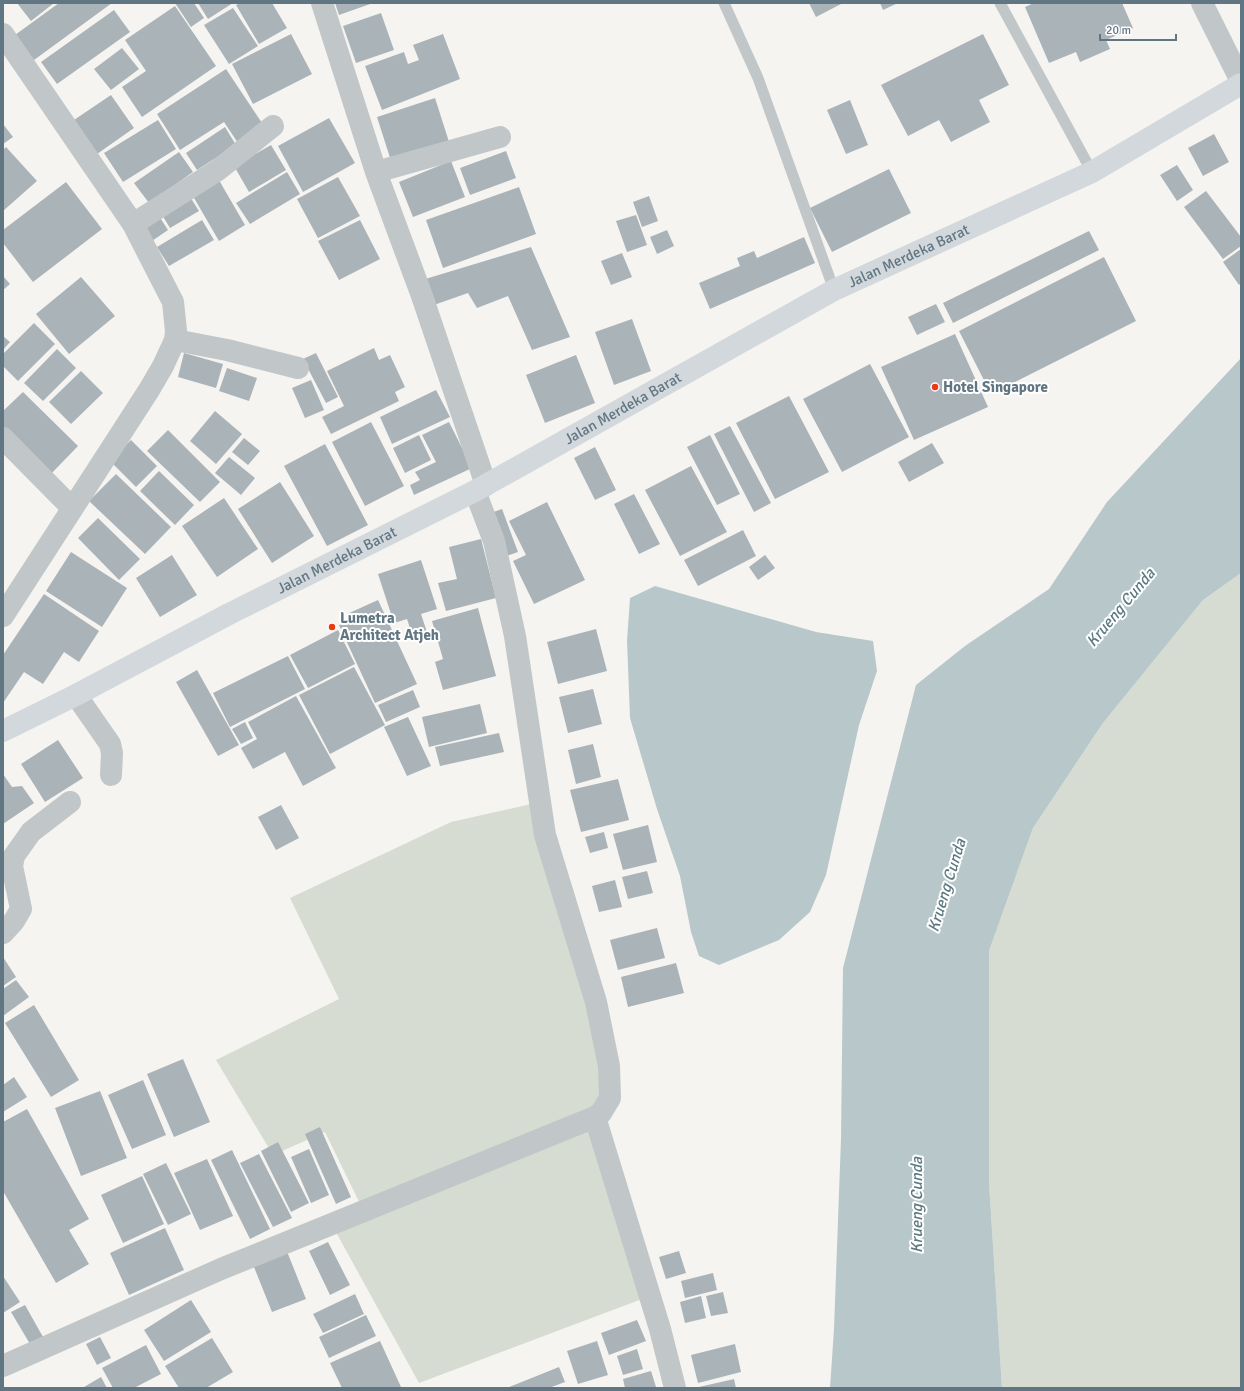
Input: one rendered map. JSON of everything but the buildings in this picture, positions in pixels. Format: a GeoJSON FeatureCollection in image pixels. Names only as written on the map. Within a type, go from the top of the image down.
{"type":"FeatureCollection","features":[{"type":"Feature","properties":{"kind":"main road","name":"Jalan Merdeka Barat"},"geometry":{"type":"LineString","coordinates":[[3,731],[76,695],[229,614],[480,488],[834,290],[1092,172],[1241,84]]}},
{"type":"Feature","properties":{"kind":"street"},"geometry":{"type":"LineString","coordinates":[[3,1366],[221,1269],[595,1117],[601,1113],[610,1098],[609,1066],[596,1002],[545,835],[515,636],[494,541],[480,488],[422,296],[376,172],[322,3]]}},
{"type":"Feature","properties":{"kind":"street"},"geometry":{"type":"LineString","coordinates":[[1202,3],[1241,81]]}},
{"type":"Feature","properties":{"kind":"street"},"geometry":{"type":"LineString","coordinates":[[3,34],[133,224],[173,302],[176,331],[175,340],[163,366],[149,390],[3,616]]}},
{"type":"Feature","properties":{"kind":"street"},"geometry":{"type":"LineString","coordinates":[[133,224],[218,170],[273,126]]}},
{"type":"Feature","properties":{"kind":"street"},"geometry":{"type":"LineString","coordinates":[[376,172],[500,137]]}},
{"type":"Feature","properties":{"kind":"street"},"geometry":{"type":"LineString","coordinates":[[175,340],[227,350],[298,368]]}},
{"type":"Feature","properties":{"kind":"street"},"geometry":{"type":"LineString","coordinates":[[3,438],[72,508]]}},
{"type":"Feature","properties":{"kind":"street"},"geometry":{"type":"LineString","coordinates":[[76,695],[110,744],[112,754],[111,774]]}},
{"type":"Feature","properties":{"kind":"street"},"geometry":{"type":"LineString","coordinates":[[3,933],[14,921],[21,909],[12,872],[14,856],[31,832],[70,802]]}},
{"type":"Feature","properties":{"kind":"street"},"geometry":{"type":"LineString","coordinates":[[595,1117],[660,1329],[675,1388]]}},
{"type":"Feature","properties":{"kind":"lane"},"geometry":{"type":"LineString","coordinates":[[724,3],[758,78],[834,290]]}},
{"type":"Feature","properties":{"kind":"lane"},"geometry":{"type":"LineString","coordinates":[[1000,3],[1092,172]]}},
{"type":"Feature","properties":{"kind":"shaded area"},"geometry":{"type":"Polygon","coordinates":[[[1241,573],[1241,1388],[1002,1388],[989,1182],[989,951],[1033,828],[1103,723],[1203,600],[1241,573]]]}},
{"type":"Feature","properties":{"kind":"shaded area"},"geometry":{"type":"Polygon","coordinates":[[[540,802],[607,1098],[592,1118],[650,1296],[419,1383],[332,1225],[364,1212],[325,1132],[273,1155],[216,1060],[339,999],[290,898],[451,822],[540,802]]]}},
{"type":"Feature","properties":{"kind":"water","name":"Krueng Cunda"},"geometry":{"type":"Polygon","coordinates":[[[1241,358],[1241,573],[1203,600],[1103,723],[1033,828],[989,951],[989,1182],[1002,1388],[830,1388],[834,1329],[841,1139],[843,968],[916,685],[965,646],[1049,589],[1107,502],[1241,358]]]}},
{"type":"Feature","properties":{"kind":"water"},"geometry":{"type":"Polygon","coordinates":[[[655,586],[816,632],[873,641],[877,671],[859,725],[826,875],[810,912],[779,940],[719,965],[699,956],[691,932],[680,876],[657,809],[630,718],[627,641],[630,598],[655,586]]]}},
{"type":"Feature","properties":{"kind":"place","name":"Hotel Singapore"},"geometry":{"type":"Point","coordinates":[935,387]}},
{"type":"Feature","properties":{"kind":"place","name":"Lumetra Architect Atjeh"},"geometry":{"type":"Point","coordinates":[332,627]}}]}
